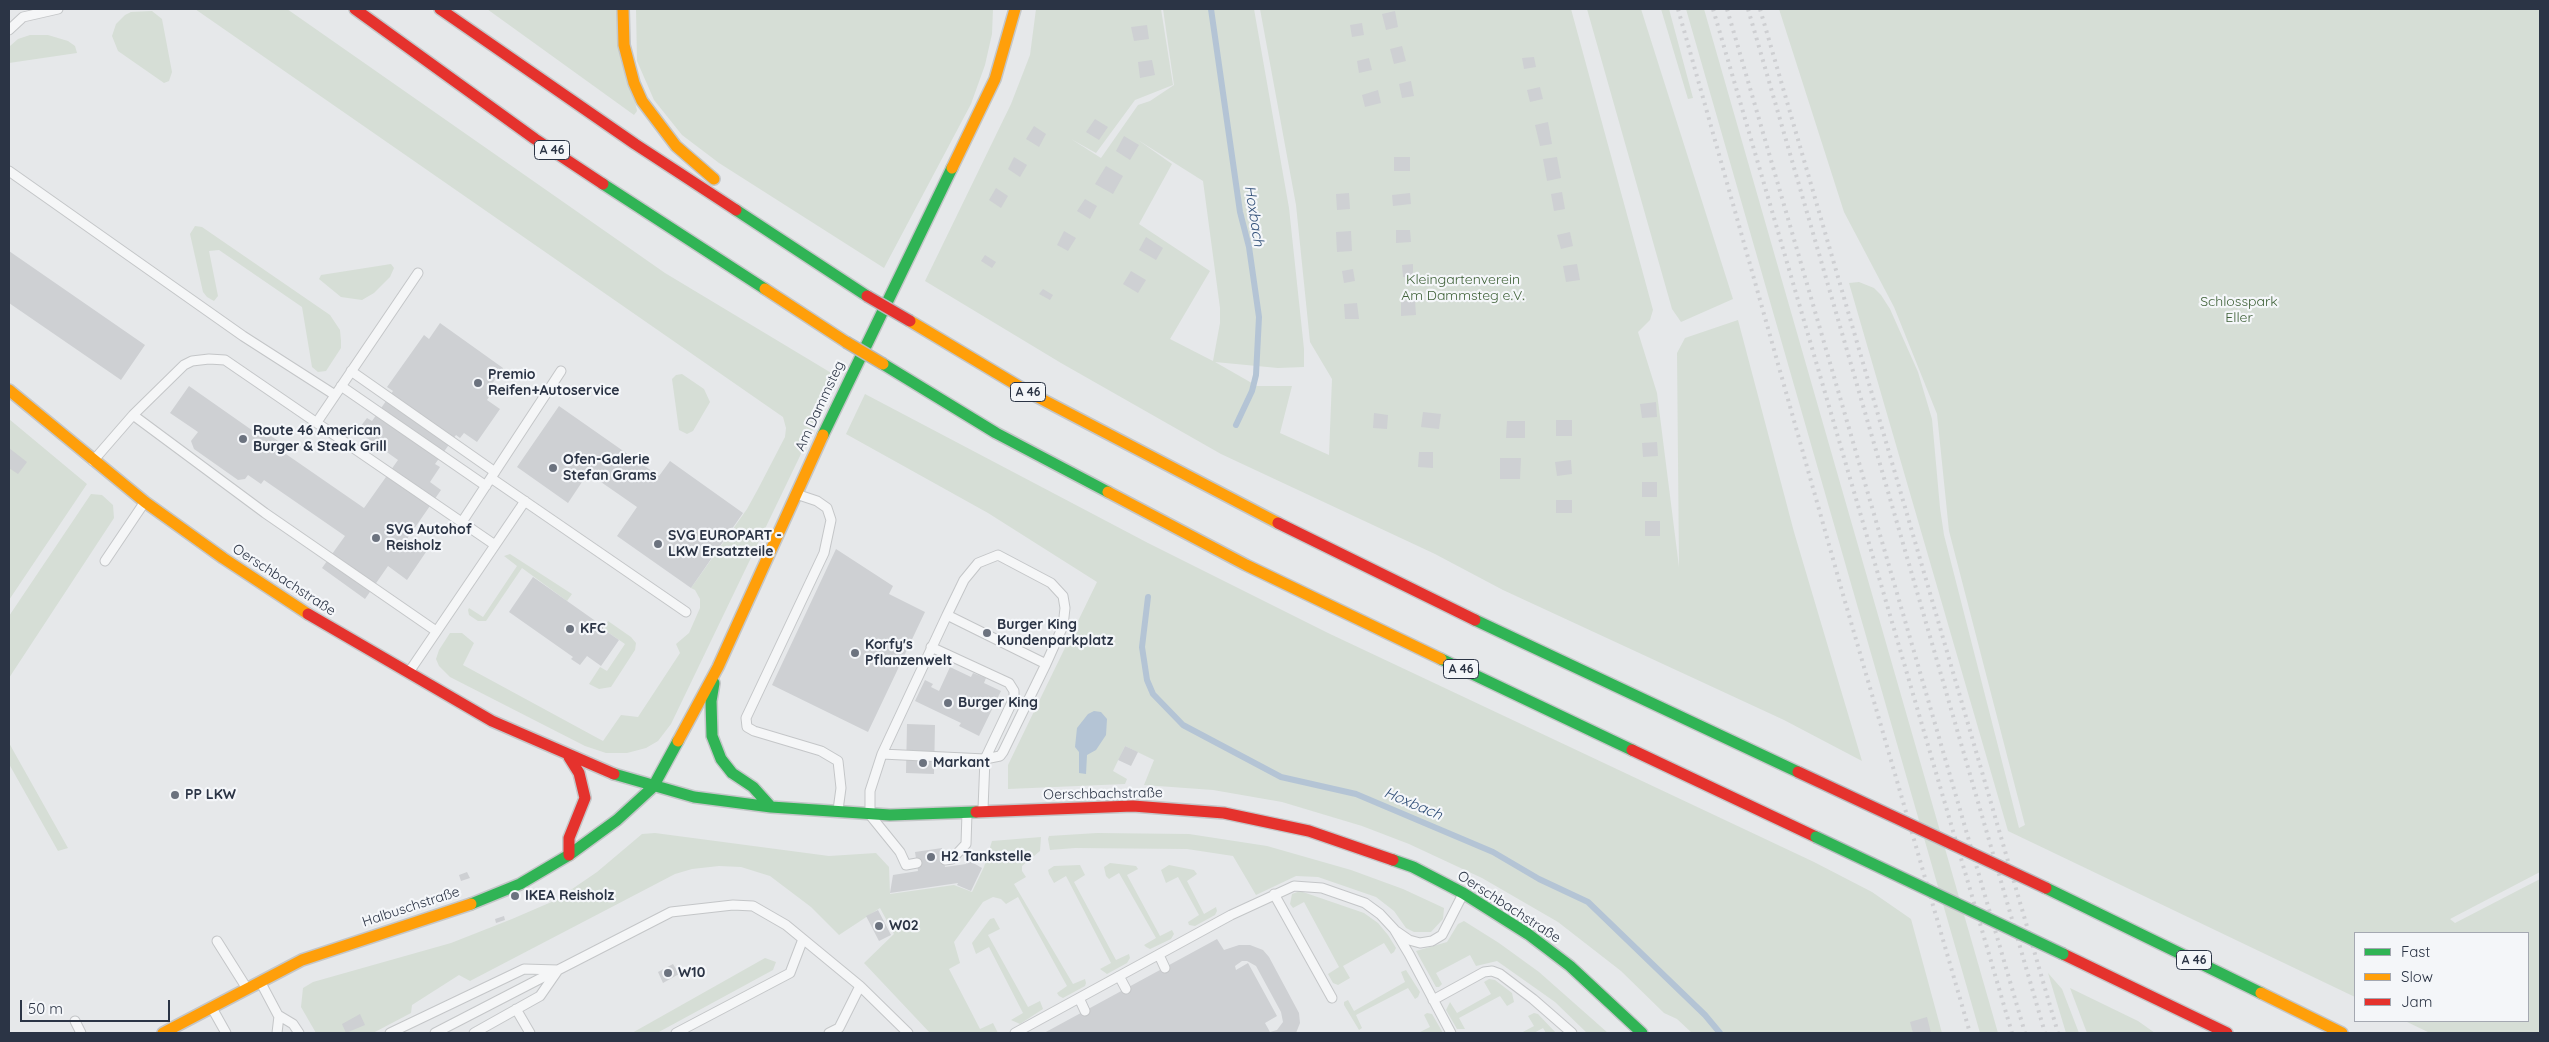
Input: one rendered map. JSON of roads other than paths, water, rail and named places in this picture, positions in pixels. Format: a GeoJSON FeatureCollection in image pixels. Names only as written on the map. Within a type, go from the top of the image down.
{"type":"FeatureCollection","features":[{"type":"Feature","properties":{"kind":"main road","name":"A 46"},"geometry":{"type":"LineString","coordinates":[[355,9],[535,139],[846,342],[996,433],[1246,565],[1510,694],[1816,837],[2227,1033]]}},
{"type":"Feature","properties":{"kind":"main road","name":"A 46"},"geometry":{"type":"LineString","coordinates":[[440,9],[756,224],[867,296],[1030,393],[1307,538],[1539,651],[2046,888],[2342,1033]]}},
{"type":"Feature","properties":{"kind":"main road"},"geometry":{"type":"LineString","coordinates":[[623,9],[624,46],[634,83],[642,101],[676,146],[711,176],[756,224]]}},
{"type":"Feature","properties":{"kind":"main road","name":"Am Dammsteg"},"geometry":{"type":"LineString","coordinates":[[653,787],[718,667],[796,494],[995,79],[1006,35],[1013,20],[1015,9]]}},
{"type":"Feature","properties":{"kind":"main road","name":"Am Dammsteg"},"geometry":{"type":"LineString","coordinates":[[1002,16],[1006,35]]}},
{"type":"Feature","properties":{"kind":"main road","name":"Oerschbachstraße"},"geometry":{"type":"LineString","coordinates":[[9,390],[145,502],[223,558],[306,613],[407,674],[492,721],[569,756],[653,787],[694,797],[771,807],[870,815],[1133,806],[1234,815],[1309,831],[1413,867],[1463,894],[1528,934],[1570,966],[1642,1033]]}},
{"type":"Feature","properties":{"kind":"main road"},"geometry":{"type":"LineString","coordinates":[[718,667],[710,701],[712,736],[721,759],[732,772],[753,787],[771,807]]}},
{"type":"Feature","properties":{"kind":"main road"},"geometry":{"type":"LineString","coordinates":[[569,756],[579,773],[585,798],[569,838],[569,856]]}},
{"type":"Feature","properties":{"kind":"main road","name":"Halbuschstraße"},"geometry":{"type":"LineString","coordinates":[[163,1033],[183,1029],[211,1008],[302,960],[458,909],[511,888],[569,856],[617,820],[653,787]]}},
{"type":"Feature","properties":{"kind":"lane"},"geometry":{"type":"LineString","coordinates":[[9,30],[23,17],[58,9]]}},
{"type":"Feature","properties":{"kind":"lane"},"geometry":{"type":"LineString","coordinates":[[9,171],[243,336],[335,395]]}},
{"type":"Feature","properties":{"kind":"lane"},"geometry":{"type":"LineString","coordinates":[[317,422],[418,273]]}},
{"type":"Feature","properties":{"kind":"lane"},"geometry":{"type":"LineString","coordinates":[[93,461],[133,415],[184,366],[192,362],[209,359],[226,360],[495,545]]}},
{"type":"Feature","properties":{"kind":"lane"},"geometry":{"type":"LineString","coordinates":[[351,371],[491,479]]}},
{"type":"Feature","properties":{"kind":"lane"},"geometry":{"type":"LineString","coordinates":[[462,522],[561,371]]}},
{"type":"Feature","properties":{"kind":"lane"},"geometry":{"type":"LineString","coordinates":[[341,386],[525,501],[686,612]]}},
{"type":"Feature","properties":{"kind":"lane"},"geometry":{"type":"LineString","coordinates":[[133,415],[265,514],[436,631]]}},
{"type":"Feature","properties":{"kind":"lane"},"geometry":{"type":"LineString","coordinates":[[796,494],[820,502],[827,508],[831,520],[824,553],[746,718],[747,727],[774,738],[821,751],[838,761],[841,788],[837,813]]}},
{"type":"Feature","properties":{"kind":"lane"},"geometry":{"type":"LineString","coordinates":[[407,674],[525,501]]}},
{"type":"Feature","properties":{"kind":"lane"},"geometry":{"type":"LineString","coordinates":[[105,562],[145,502]]}},
{"type":"Feature","properties":{"kind":"lane"},"geometry":{"type":"LineString","coordinates":[[882,754],[984,759],[1000,756],[1063,626],[1065,608],[1063,596],[1052,583],[998,555],[978,563],[964,580],[931,647],[882,754],[870,791],[870,815],[900,852],[906,865],[917,864]]}},
{"type":"Feature","properties":{"kind":"lane"},"geometry":{"type":"LineString","coordinates":[[947,615],[1046,664]]}},
{"type":"Feature","properties":{"kind":"lane"},"geometry":{"type":"LineString","coordinates":[[931,647],[1009,683],[1014,691],[1014,698],[984,759],[983,812]]}},
{"type":"Feature","properties":{"kind":"lane"},"geometry":{"type":"LineString","coordinates":[[945,860],[952,858],[966,844],[967,813]]}},
{"type":"Feature","properties":{"kind":"lane"},"geometry":{"type":"LineString","coordinates":[[1015,1033],[1274,894],[1294,886],[1322,888],[1365,903],[1380,914],[1394,930],[1451,1033]]}},
{"type":"Feature","properties":{"kind":"lane"},"geometry":{"type":"LineString","coordinates":[[1274,894],[1332,998]]}},
{"type":"Feature","properties":{"kind":"lane"},"geometry":{"type":"LineString","coordinates":[[1394,930],[1409,940],[1420,943],[1432,941],[1442,935],[1463,894]]}},
{"type":"Feature","properties":{"kind":"lane"},"geometry":{"type":"LineString","coordinates":[[435,1033],[671,912],[733,905],[752,906],[786,925],[860,986],[908,1033]]}},
{"type":"Feature","properties":{"kind":"lane"},"geometry":{"type":"LineString","coordinates":[[676,1033],[790,972],[803,939]]}},
{"type":"Feature","properties":{"kind":"lane"},"geometry":{"type":"LineString","coordinates":[[217,941],[246,988]]}},
{"type":"Feature","properties":{"kind":"lane"},"geometry":{"type":"LineString","coordinates":[[1159,955],[1165,968]]}},
{"type":"Feature","properties":{"kind":"lane"},"geometry":{"type":"LineString","coordinates":[[390,1033],[524,969],[558,970]]}},
{"type":"Feature","properties":{"kind":"lane"},"geometry":{"type":"LineString","coordinates":[[474,1033],[540,996],[558,970]]}},
{"type":"Feature","properties":{"kind":"lane"},"geometry":{"type":"LineString","coordinates":[[1433,1000],[1484,972],[1492,971],[1500,974],[1533,999],[1572,1033]]}},
{"type":"Feature","properties":{"kind":"lane"},"geometry":{"type":"LineString","coordinates":[[1120,976],[1126,989]]}},
{"type":"Feature","properties":{"kind":"lane"},"geometry":{"type":"LineString","coordinates":[[260,981],[279,1016],[293,1024],[298,1033]]}},
{"type":"Feature","properties":{"kind":"lane"},"geometry":{"type":"LineString","coordinates":[[829,1033],[840,1028],[860,986]]}},
{"type":"Feature","properties":{"kind":"lane"},"geometry":{"type":"LineString","coordinates":[[1079,998],[1086,1011]]}},
{"type":"Feature","properties":{"kind":"lane"},"geometry":{"type":"LineString","coordinates":[[211,1008],[226,1033]]}},
{"type":"Feature","properties":{"kind":"lane"},"geometry":{"type":"LineString","coordinates":[[516,1009],[530,1033]]}},
{"type":"Feature","properties":{"kind":"lane"},"geometry":{"type":"LineString","coordinates":[[277,1033],[279,1016]]}},
{"type":"Feature","properties":{"kind":"lane"},"geometry":{"type":"LineString","coordinates":[[75,1021],[81,1033]]}},
{"type":"Feature","properties":{"kind":"water"},"geometry":{"type":"Polygon","coordinates":[[[1094,711],[1101,712],[1107,719],[1106,735],[1096,750],[1087,755],[1086,774],[1079,773],[1079,752],[1075,747],[1077,728],[1088,714],[1094,711]]]}},
{"type":"Feature","properties":{"kind":"waterway","name":"Hoxbach"},"geometry":{"type":"LineString","coordinates":[[1211,9],[1240,212],[1249,247],[1259,317],[1256,375],[1252,391],[1236,425]]}},
{"type":"Feature","properties":{"kind":"waterway","name":"Hoxbach"},"geometry":{"type":"LineString","coordinates":[[1148,597],[1142,647],[1147,680],[1153,694],[1183,725],[1281,777],[1356,794],[1493,852],[1539,879],[1588,902],[1705,1015],[1720,1033]]}},
{"type":"Feature","properties":{"kind":"railway"},"geometry":{"type":"LineString","coordinates":[[1678,9],[1844,598],[1970,1033]]}},
{"type":"Feature","properties":{"kind":"railway"},"geometry":{"type":"LineString","coordinates":[[1713,9],[2012,1033]]}},
{"type":"Feature","properties":{"kind":"railway"},"geometry":{"type":"LineString","coordinates":[[1727,9],[2025,1033]]}},
{"type":"Feature","properties":{"kind":"railway"},"geometry":{"type":"LineString","coordinates":[[1748,9],[2045,1033]]}},
{"type":"Feature","properties":{"kind":"railway"},"geometry":{"type":"LineString","coordinates":[[1760,9],[2058,1033]]}},
{"type":"Feature","properties":{"kind":"place","name":"Premio Reifen+Autoservice"},"geometry":{"type":"Point","coordinates":[478,383]}},
{"type":"Feature","properties":{"kind":"place","name":"Route 46 American Burger & Steak Grill"},"geometry":{"type":"Point","coordinates":[243,439]}},
{"type":"Feature","properties":{"kind":"place","name":"Ofen-Galerie Stefan Grams"},"geometry":{"type":"Point","coordinates":[553,468]}},
{"type":"Feature","properties":{"kind":"place","name":"SVG Autohof Reisholz"},"geometry":{"type":"Point","coordinates":[376,538]}},
{"type":"Feature","properties":{"kind":"place","name":"SVG EUROPART - LKW Ersatzteile"},"geometry":{"type":"Point","coordinates":[658,544]}},
{"type":"Feature","properties":{"kind":"place","name":"KFC"},"geometry":{"type":"Point","coordinates":[570,629]}},
{"type":"Feature","properties":{"kind":"place","name":"Burger King Kundenparkplatz"},"geometry":{"type":"Point","coordinates":[987,633]}},
{"type":"Feature","properties":{"kind":"place","name":"Korfy's Pflanzenwelt"},"geometry":{"type":"Point","coordinates":[855,653]}},
{"type":"Feature","properties":{"kind":"place","name":"Burger King"},"geometry":{"type":"Point","coordinates":[948,703]}},
{"type":"Feature","properties":{"kind":"place","name":"Markant"},"geometry":{"type":"Point","coordinates":[923,763]}},
{"type":"Feature","properties":{"kind":"place","name":"PP LKW"},"geometry":{"type":"Point","coordinates":[175,795]}},
{"type":"Feature","properties":{"kind":"place","name":"H2 Tankstelle"},"geometry":{"type":"Point","coordinates":[931,857]}},
{"type":"Feature","properties":{"kind":"place","name":"IKEA Reisholz"},"geometry":{"type":"Point","coordinates":[515,896]}},
{"type":"Feature","properties":{"kind":"place","name":"W02"},"geometry":{"type":"Point","coordinates":[879,926]}},
{"type":"Feature","properties":{"kind":"place","name":"W10"},"geometry":{"type":"Point","coordinates":[668,973]}},
{"type":"Feature","properties":{"kind":"park label","name":"Kleingartenverein Am Dammsteg e.V."},"geometry":{"type":"Point","coordinates":[1463,288]}},
{"type":"Feature","properties":{"kind":"park label","name":"Schlosspark Eller"},"geometry":{"type":"Point","coordinates":[2239,310]}}]}
